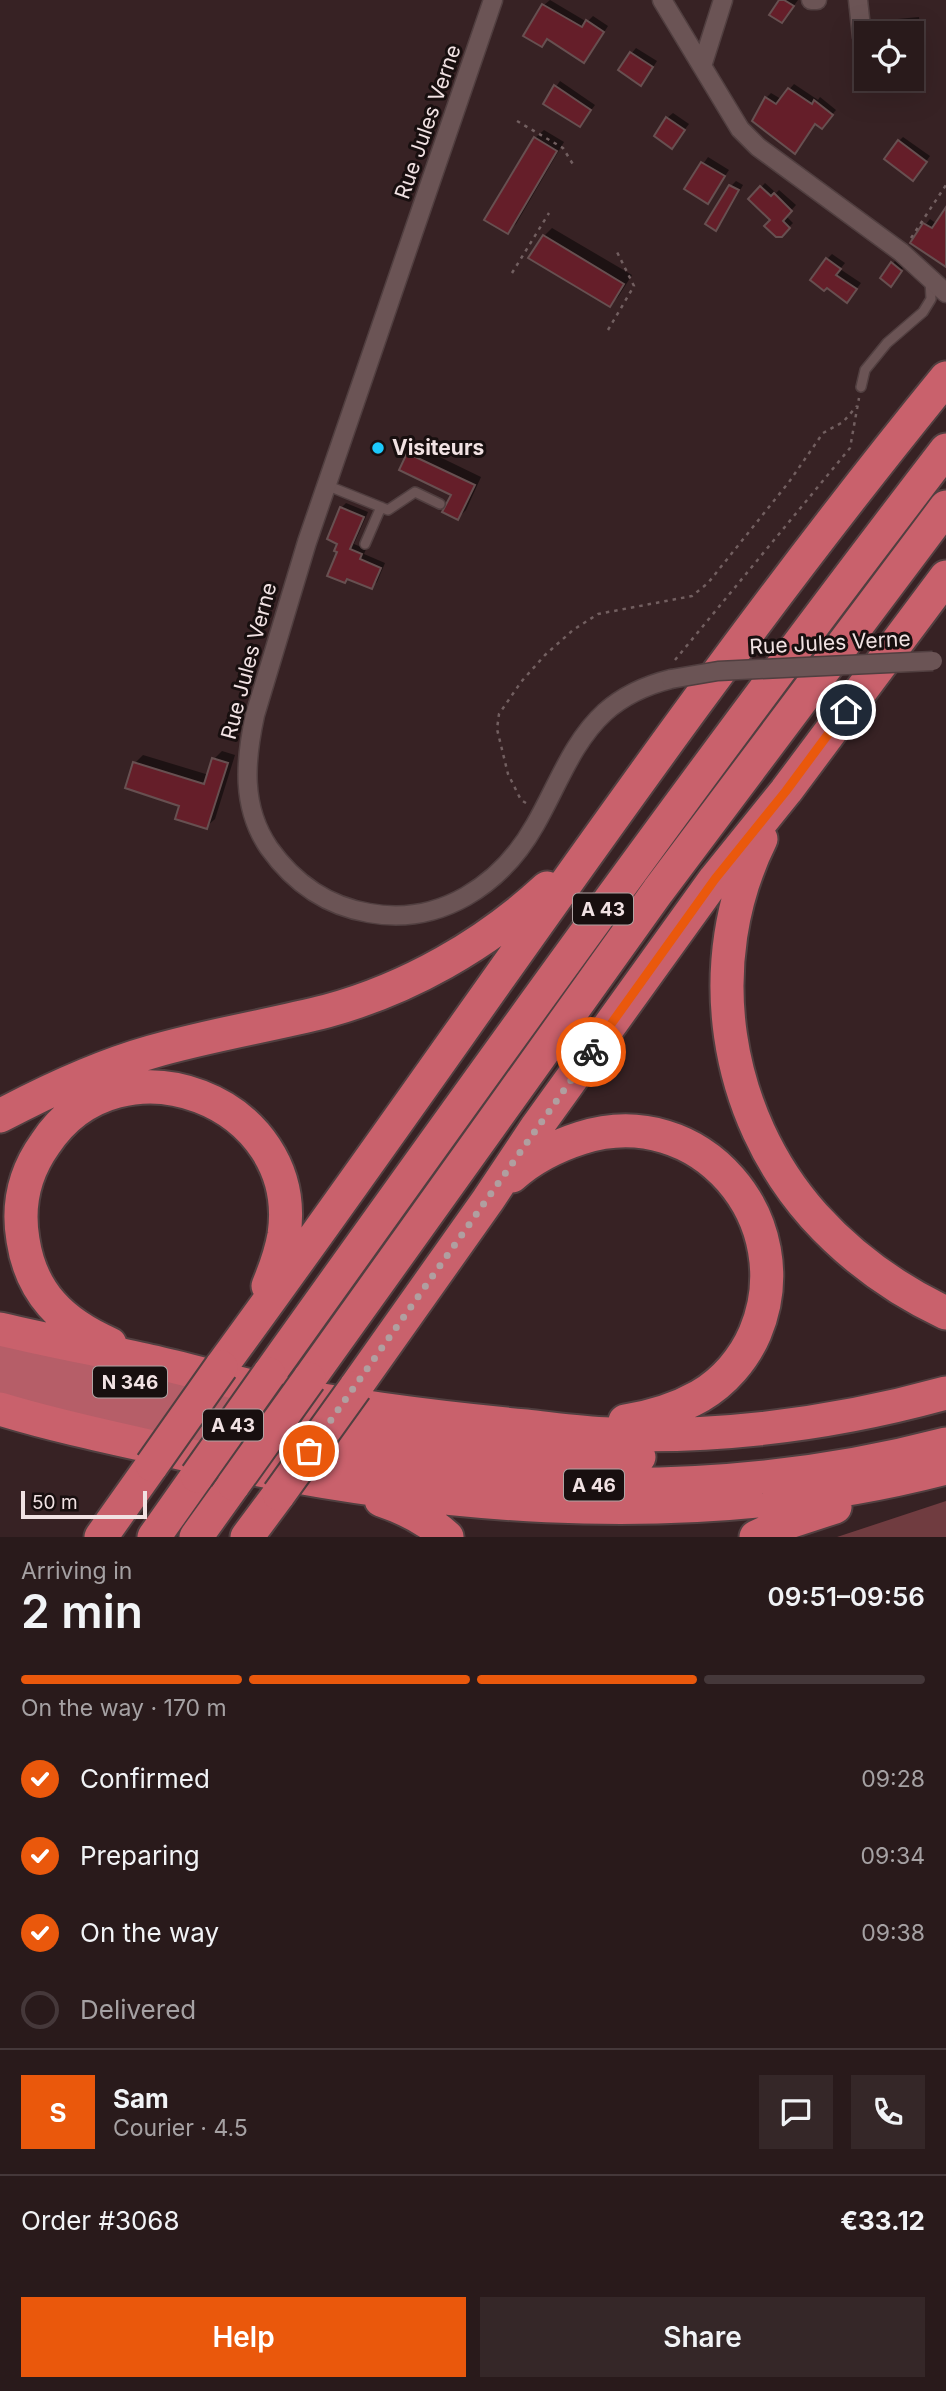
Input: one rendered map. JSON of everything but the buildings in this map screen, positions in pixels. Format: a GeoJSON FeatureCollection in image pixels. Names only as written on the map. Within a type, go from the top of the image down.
{"type":"FeatureCollection","features":[{"type":"Feature","properties":{"kind":"highway"},"geometry":{"type":"LineString","coordinates":[[101,1537],[626,796],[792,573],[946,378]]}},
{"type":"Feature","properties":{"kind":"highway","name":"A 43"},"geometry":{"type":"LineString","coordinates":[[154,1537],[433,1143],[761,693],[946,450]]}},
{"type":"Feature","properties":{"kind":"highway","name":"A 43"},"geometry":{"type":"LineString","coordinates":[[196,1537],[658,891],[946,507]]}},
{"type":"Feature","properties":{"kind":"highway"},"geometry":{"type":"LineString","coordinates":[[260,1521],[715,879],[786,791],[946,577]]}},
{"type":"Feature","properties":{"kind":"highway"},"geometry":{"type":"LineString","coordinates":[[786,791],[754,852],[741,888],[731,929],[726,974],[728,1020],[742,1087],[751,1113],[774,1159],[814,1216],[873,1269],[904,1291],[946,1313]]}},
{"type":"Feature","properties":{"kind":"highway"},"geometry":{"type":"LineString","coordinates":[[0,1116],[58,1086],[106,1066],[183,1044],[330,1010],[422,974],[477,942],[526,907],[547,887],[626,796]]}},
{"type":"Feature","properties":{"kind":"highway"},"geometry":{"type":"LineString","coordinates":[[151,1361],[95,1337],[63,1317],[34,1279],[21,1227],[21,1206],[27,1179],[33,1163],[50,1136],[83,1106],[129,1088],[171,1088],[211,1100],[242,1121],[272,1162],[283,1197],[284,1234],[273,1274],[241,1340]]}},
{"type":"Feature","properties":{"kind":"highway"},"geometry":{"type":"LineString","coordinates":[[488,1200],[522,1167],[557,1146],[604,1132],[641,1132],[683,1144],[715,1164],[746,1200],[762,1237],[767,1283],[758,1325],[739,1361],[716,1385],[671,1409],[638,1419],[543,1428]]}},
{"type":"Feature","properties":{"kind":"highway"},"geometry":{"type":"LineString","coordinates":[[0,1329],[275,1391],[425,1415],[611,1434],[747,1429],[888,1408],[946,1393]]}},
{"type":"Feature","properties":{"kind":"highway","name":"N 346"},"geometry":{"type":"LineString","coordinates":[[0,1350],[251,1425]]}},
{"type":"Feature","properties":{"kind":"highway","name":"N 346"},"geometry":{"type":"LineString","coordinates":[[0,1380],[147,1416],[251,1425]]}},
{"type":"Feature","properties":{"kind":"highway"},"geometry":{"type":"LineString","coordinates":[[8,1412],[220,1464],[332,1485],[534,1505],[618,1508],[733,1504],[862,1487],[946,1470]]}},
{"type":"Feature","properties":{"kind":"highway","name":"A 46"},"geometry":{"type":"LineString","coordinates":[[251,1425],[359,1432],[456,1446],[584,1456],[648,1457],[777,1448],[878,1432],[946,1416]]}},
{"type":"Feature","properties":{"kind":"highway","name":"A 46"},"geometry":{"type":"LineString","coordinates":[[251,1425],[340,1457],[465,1476],[596,1485],[722,1481],[786,1474],[851,1465],[946,1444]]}},
{"type":"Feature","properties":{"kind":"highway"},"geometry":{"type":"LineString","coordinates":[[756,1537],[803,1517],[946,1470]]}},
{"type":"Feature","properties":{"kind":"highway"},"geometry":{"type":"LineString","coordinates":[[332,1485],[403,1508],[436,1527],[447,1537]]}},
{"type":"Feature","properties":{"kind":"street","name":"Rue Jules Verne"},"geometry":{"type":"LineString","coordinates":[[493,0],[326,485],[290,595],[250,741],[247,772],[250,805],[269,848],[300,883],[337,905],[373,914],[410,915],[454,903],[483,886],[519,849],[583,737],[604,713],[634,692],[666,680],[718,671],[940,662]]}},
{"type":"Feature","properties":{"kind":"street"},"geometry":{"type":"LineString","coordinates":[[662,0],[740,129],[758,147],[901,252],[946,293]]}},
{"type":"Feature","properties":{"kind":"street"},"geometry":{"type":"LineString","coordinates":[[702,66],[723,0]]}},
{"type":"Feature","properties":{"kind":"street"},"geometry":{"type":"LineString","coordinates":[[811,0],[817,0]]}},
{"type":"Feature","properties":{"kind":"street"},"geometry":{"type":"LineString","coordinates":[[858,0],[860,21]]}},
{"type":"Feature","properties":{"kind":"lane"},"geometry":{"type":"LineString","coordinates":[[861,387],[865,370],[887,343],[923,312],[931,299],[930,280]]}},
{"type":"Feature","properties":{"kind":"lane"},"geometry":{"type":"LineString","coordinates":[[326,485],[388,510],[415,492],[440,504]]}},
{"type":"Feature","properties":{"kind":"lane"},"geometry":{"type":"LineString","coordinates":[[365,544],[381,507]]}},
{"type":"Feature","properties":{"kind":"path"},"geometry":{"type":"LineString","coordinates":[[517,121],[563,148],[574,166]]}},
{"type":"Feature","properties":{"kind":"path"},"geometry":{"type":"LineString","coordinates":[[901,252],[946,185]]}},
{"type":"Feature","properties":{"kind":"path"},"geometry":{"type":"LineString","coordinates":[[512,273],[549,213]]}},
{"type":"Feature","properties":{"kind":"path"},"geometry":{"type":"LineString","coordinates":[[608,330],[634,286],[616,250]]}},
{"type":"Feature","properties":{"kind":"path"},"geometry":{"type":"LineString","coordinates":[[666,680],[674,661],[850,448],[861,387]]}},
{"type":"Feature","properties":{"kind":"path"},"geometry":{"type":"LineString","coordinates":[[542,812],[521,800],[508,774],[497,729],[499,714],[521,682],[545,655],[573,630],[598,614],[692,596],[708,583],[789,482],[823,433],[843,422],[857,406]]}},
{"type":"Feature","properties":{"kind":"shaded area"},"geometry":{"type":"Polygon","coordinates":[[[946,1501],[946,1537],[837,1537],[946,1501]]]}},
{"type":"Feature","properties":{"kind":"way so far"},"geometry":{"type":"LineString","coordinates":[[309,1451],[591,1052]]}},
{"type":"Feature","properties":{"kind":"place","name":"Visiteurs"},"geometry":{"type":"Point","coordinates":[378,448]}},
{"type":"Feature","properties":{"kind":"route"},"geometry":{"type":"LineString","coordinates":[[591,1052],[715,879],[786,791],[846,710]]}}]}
